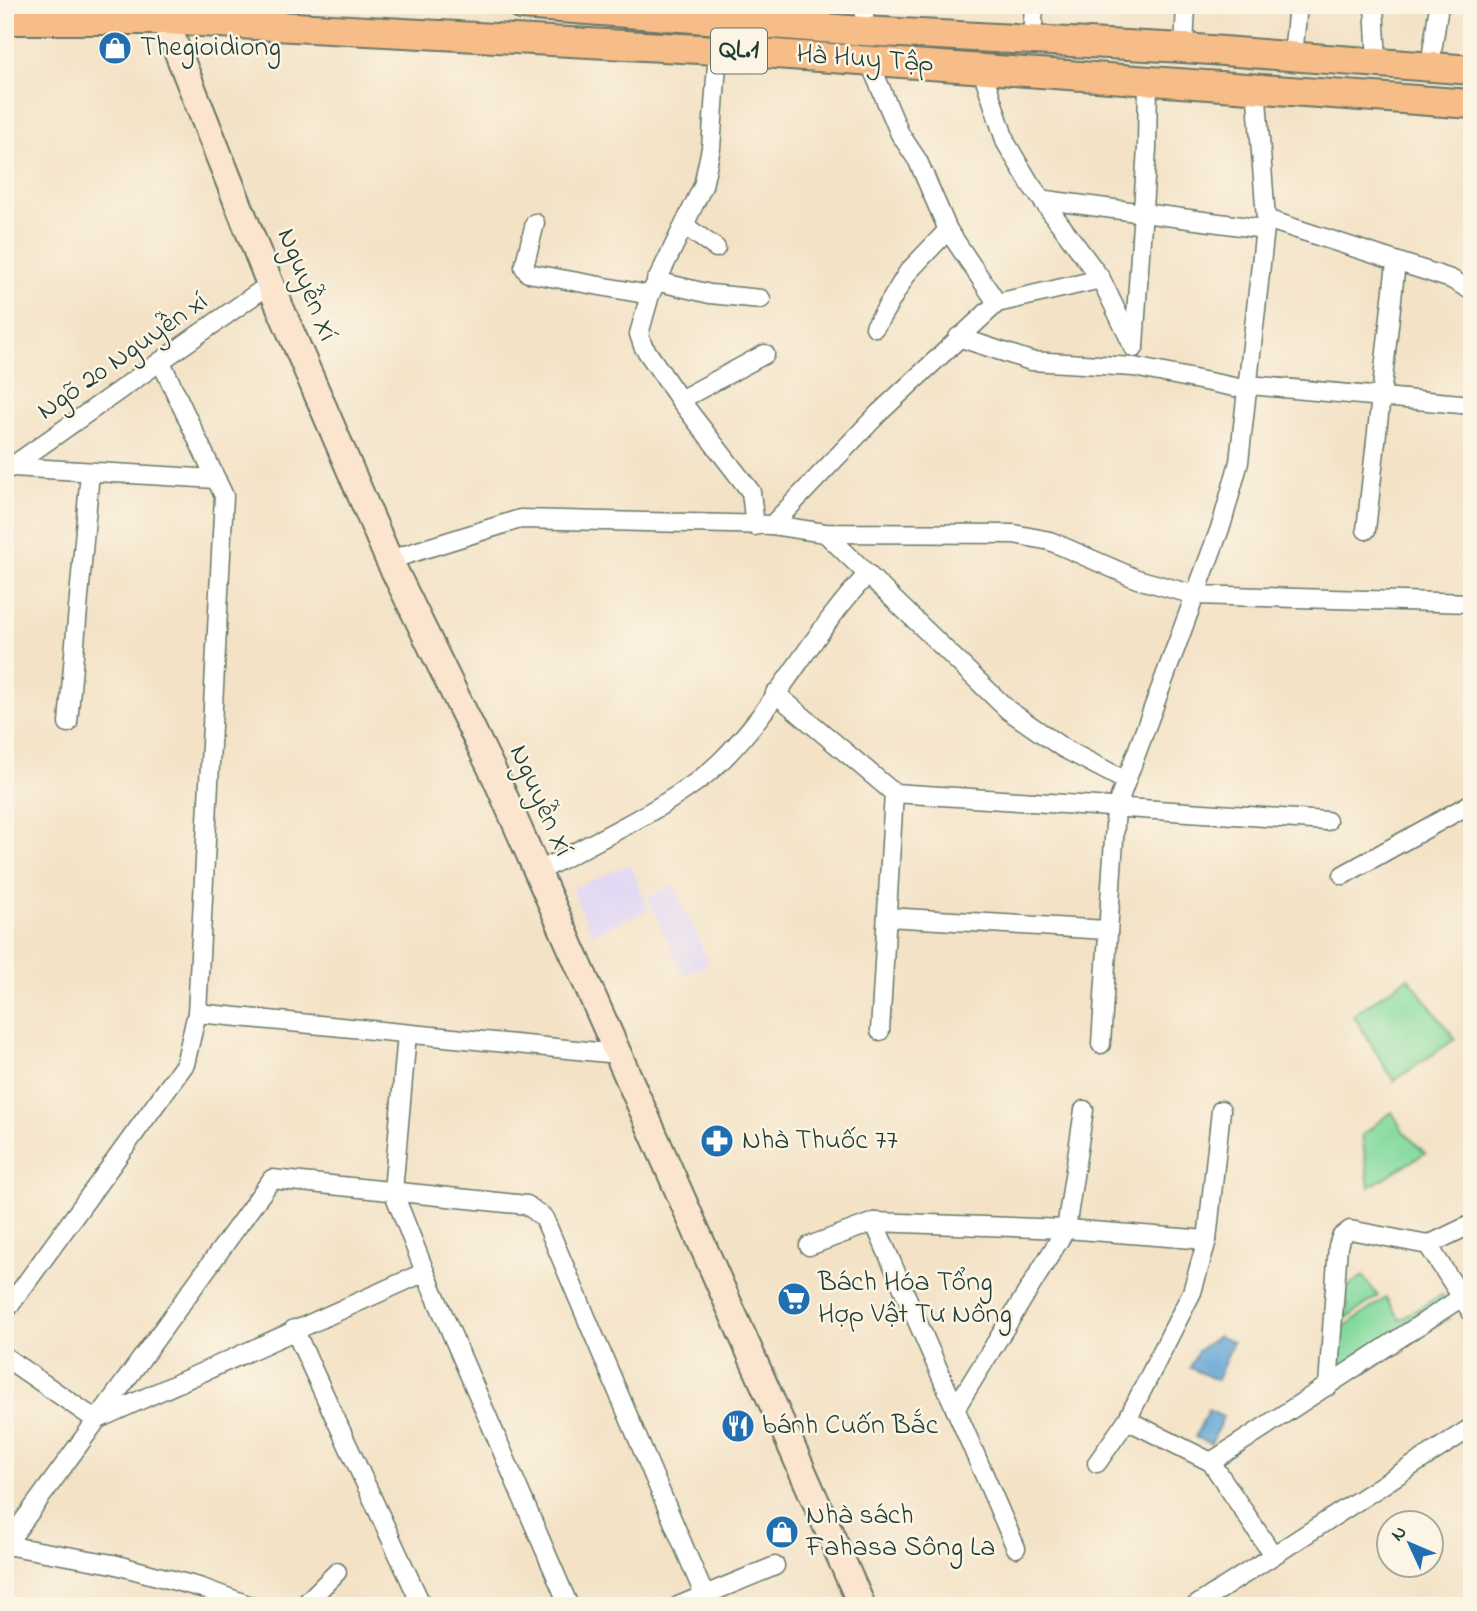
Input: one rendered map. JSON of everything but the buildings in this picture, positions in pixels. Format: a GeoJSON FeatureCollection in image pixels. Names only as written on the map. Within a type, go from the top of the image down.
{"type":"FeatureCollection","features":[{"type":"Feature","properties":{"kind":"main road","name":"Hà Huy Tập"},"geometry":{"type":"LineString","coordinates":[[520,5],[864,18],[1032,40],[1184,48],[1472,70]]}},
{"type":"Feature","properties":{"kind":"main road","name":"Hà Huy Tập"},"geometry":{"type":"LineString","coordinates":[[5,20],[162,13],[1256,86],[1472,104]]}},
{"type":"Feature","properties":{"kind":"main road"},"geometry":{"type":"LineString","coordinates":[[864,18],[869,61]]}},
{"type":"Feature","properties":{"kind":"street"},"geometry":{"type":"LineString","coordinates":[[1032,40],[1034,5]]}},
{"type":"Feature","properties":{"kind":"street"},"geometry":{"type":"LineString","coordinates":[[1184,48],[1186,5]]}},
{"type":"Feature","properties":{"kind":"street"},"geometry":{"type":"LineString","coordinates":[[1293,56],[1297,5]]}},
{"type":"Feature","properties":{"kind":"street"},"geometry":{"type":"LineString","coordinates":[[1374,5],[1377,62]]}},
{"type":"Feature","properties":{"kind":"street"},"geometry":{"type":"LineString","coordinates":[[1430,66],[1439,5]]}},
{"type":"Feature","properties":{"kind":"street","name":"Nguyễn Xí"},"geometry":{"type":"LineString","coordinates":[[162,13],[270,284],[389,560],[496,778],[862,1606]]}},
{"type":"Feature","properties":{"kind":"street"},"geometry":{"type":"LineString","coordinates":[[719,50],[711,148],[703,186],[653,288],[639,334],[643,346],[680,400],[751,492],[764,525]]}},
{"type":"Feature","properties":{"kind":"street"},"geometry":{"type":"LineString","coordinates":[[869,61],[900,134],[918,161],[948,230],[997,303]]}},
{"type":"Feature","properties":{"kind":"street"},"geometry":{"type":"LineString","coordinates":[[981,67],[1006,143],[1031,185],[1046,200],[1101,279],[1134,348]]}},
{"type":"Feature","properties":{"kind":"street"},"geometry":{"type":"LineString","coordinates":[[1134,367],[1148,80]]}},
{"type":"Feature","properties":{"kind":"street"},"geometry":{"type":"LineString","coordinates":[[1101,1044],[1116,808],[1222,523],[1239,462],[1265,224],[1256,86]]}},
{"type":"Feature","properties":{"kind":"street"},"geometry":{"type":"LineString","coordinates":[[1046,200],[1143,213],[1265,224],[1451,279],[1472,291]]}},
{"type":"Feature","properties":{"kind":"street"},"geometry":{"type":"LineString","coordinates":[[535,223],[524,267],[528,273],[761,299]]}},
{"type":"Feature","properties":{"kind":"street"},"geometry":{"type":"LineString","coordinates":[[685,226],[716,248]]}},
{"type":"Feature","properties":{"kind":"street"},"geometry":{"type":"LineString","coordinates":[[875,327],[908,272],[948,230]]}},
{"type":"Feature","properties":{"kind":"street"},"geometry":{"type":"LineString","coordinates":[[1366,530],[1396,263]]}},
{"type":"Feature","properties":{"kind":"street"},"geometry":{"type":"LineString","coordinates":[[764,525],[958,337],[997,303],[1101,279]]}},
{"type":"Feature","properties":{"kind":"street","name":"Ngõ 20 Nguyễn xí"},"geometry":{"type":"LineString","coordinates":[[9,469],[270,284]]}},
{"type":"Feature","properties":{"kind":"street"},"geometry":{"type":"LineString","coordinates":[[958,337],[1031,361],[1134,367],[1249,388],[1472,405]]}},
{"type":"Feature","properties":{"kind":"street"},"geometry":{"type":"LineString","coordinates":[[680,400],[765,354]]}},
{"type":"Feature","properties":{"kind":"street"},"geometry":{"type":"LineString","coordinates":[[5,1312],[185,1064],[197,1013],[224,496],[161,362]]}},
{"type":"Feature","properties":{"kind":"street"},"geometry":{"type":"LineString","coordinates":[[9,469],[216,480]]}},
{"type":"Feature","properties":{"kind":"street"},"geometry":{"type":"LineString","coordinates":[[68,723],[90,472]]}},
{"type":"Feature","properties":{"kind":"street"},"geometry":{"type":"LineString","coordinates":[[389,560],[520,519],[764,525],[825,533],[1014,534],[1050,541],[1138,579],[1195,595],[1472,603]]}},
{"type":"Feature","properties":{"kind":"street"},"geometry":{"type":"LineString","coordinates":[[825,533],[1008,710],[1063,748],[1126,781]]}},
{"type":"Feature","properties":{"kind":"street"},"geometry":{"type":"LineString","coordinates":[[538,872],[683,791],[719,763],[756,721],[842,601],[868,574]]}},
{"type":"Feature","properties":{"kind":"street"},"geometry":{"type":"LineString","coordinates":[[775,693],[894,793],[1327,821]]}},
{"type":"Feature","properties":{"kind":"street"},"geometry":{"type":"LineString","coordinates":[[880,1031],[894,793]]}},
{"type":"Feature","properties":{"kind":"street"},"geometry":{"type":"LineString","coordinates":[[1343,875],[1472,803]]}},
{"type":"Feature","properties":{"kind":"street"},"geometry":{"type":"LineString","coordinates":[[887,917],[1107,930]]}},
{"type":"Feature","properties":{"kind":"street"},"geometry":{"type":"LineString","coordinates":[[197,1013],[618,1054]]}},
{"type":"Feature","properties":{"kind":"street"},"geometry":{"type":"LineString","coordinates":[[407,1034],[393,1191],[425,1272],[569,1606]]}},
{"type":"Feature","properties":{"kind":"street"},"geometry":{"type":"LineString","coordinates":[[955,1409],[1066,1229],[1084,1110]]}},
{"type":"Feature","properties":{"kind":"street"},"geometry":{"type":"LineString","coordinates":[[1097,1463],[1127,1420],[1192,1292],[1207,1240],[1221,1110]]}},
{"type":"Feature","properties":{"kind":"street"},"geometry":{"type":"LineString","coordinates":[[251,1606],[202,1588],[113,1564],[6,1545],[272,1179],[527,1205],[544,1218],[707,1600]]}},
{"type":"Feature","properties":{"kind":"street"},"geometry":{"type":"LineString","coordinates":[[874,1222],[1016,1548]]}},
{"type":"Feature","properties":{"kind":"street"},"geometry":{"type":"LineString","coordinates":[[809,1246],[874,1222],[1066,1229],[1207,1240]]}},
{"type":"Feature","properties":{"kind":"street"},"geometry":{"type":"LineString","coordinates":[[1328,1386],[1331,1317],[1341,1237],[1350,1230],[1428,1245],[1472,1224]]}},
{"type":"Feature","properties":{"kind":"street"},"geometry":{"type":"LineString","coordinates":[[1428,1245],[1472,1313]]}},
{"type":"Feature","properties":{"kind":"street"},"geometry":{"type":"LineString","coordinates":[[96,1420],[425,1272]]}},
{"type":"Feature","properties":{"kind":"street"},"geometry":{"type":"LineString","coordinates":[[1211,1462],[1462,1297]]}},
{"type":"Feature","properties":{"kind":"street"},"geometry":{"type":"LineString","coordinates":[[294,1329],[422,1606]]}},
{"type":"Feature","properties":{"kind":"street"},"geometry":{"type":"LineString","coordinates":[[5,1357],[96,1420]]}},
{"type":"Feature","properties":{"kind":"street"},"geometry":{"type":"LineString","coordinates":[[1127,1420],[1211,1462],[1273,1555]]}},
{"type":"Feature","properties":{"kind":"street"},"geometry":{"type":"LineString","coordinates":[[1195,1606],[1472,1427]]}},
{"type":"Feature","properties":{"kind":"street"},"geometry":{"type":"LineString","coordinates":[[678,1606],[707,1600],[775,1566]]}},
{"type":"Feature","properties":{"kind":"street"},"geometry":{"type":"LineString","coordinates":[[303,1606],[337,1572]]}},
{"type":"Feature","properties":{"kind":"shaded area"},"geometry":{"type":"Polygon","coordinates":[[[630,864],[649,910],[592,934],[572,889],[630,864]]]}},
{"type":"Feature","properties":{"kind":"shaded area"},"geometry":{"type":"Polygon","coordinates":[[[674,885],[709,963],[683,975],[648,897],[674,885]]]}},
{"type":"Feature","properties":{"kind":"green space"},"geometry":{"type":"Polygon","coordinates":[[[1408,977],[1455,1039],[1394,1081],[1353,1015],[1408,977]]]}},
{"type":"Feature","properties":{"kind":"green space"},"geometry":{"type":"Polygon","coordinates":[[[1392,1112],[1403,1131],[1425,1153],[1369,1187],[1362,1135],[1392,1112]]]}},
{"type":"Feature","properties":{"kind":"green space"},"geometry":{"type":"Polygon","coordinates":[[[1363,1276],[1378,1296],[1342,1321],[1348,1305],[1343,1290],[1363,1276]]]}},
{"type":"Feature","properties":{"kind":"green space"},"geometry":{"type":"Polygon","coordinates":[[[1442,1294],[1449,1318],[1328,1393],[1339,1330],[1386,1298],[1400,1320],[1442,1294]]]}},
{"type":"Feature","properties":{"kind":"water"},"geometry":{"type":"Polygon","coordinates":[[[1218,1336],[1233,1342],[1217,1380],[1190,1368],[1198,1351],[1218,1336]]]}},
{"type":"Feature","properties":{"kind":"water"},"geometry":{"type":"Polygon","coordinates":[[[1208,1410],[1223,1417],[1211,1444],[1195,1437],[1208,1410]]]}},
{"type":"Feature","properties":{"kind":"place","name":"Thegioidiong"},"geometry":{"type":"Point","coordinates":[115,48]}},
{"type":"Feature","properties":{"kind":"place","name":"Nhà Thuốc 77"},"geometry":{"type":"Point","coordinates":[717,1141]}},
{"type":"Feature","properties":{"kind":"place","name":"Bách Hóa Tổng Hợp Vật Tư Nông"},"geometry":{"type":"Point","coordinates":[794,1299]}},
{"type":"Feature","properties":{"kind":"place","name":"bánh Cuốn Bắc"},"geometry":{"type":"Point","coordinates":[738,1426]}},
{"type":"Feature","properties":{"kind":"place","name":"Nhà sách Fahasa Sông La"},"geometry":{"type":"Point","coordinates":[782,1532]}}]}
